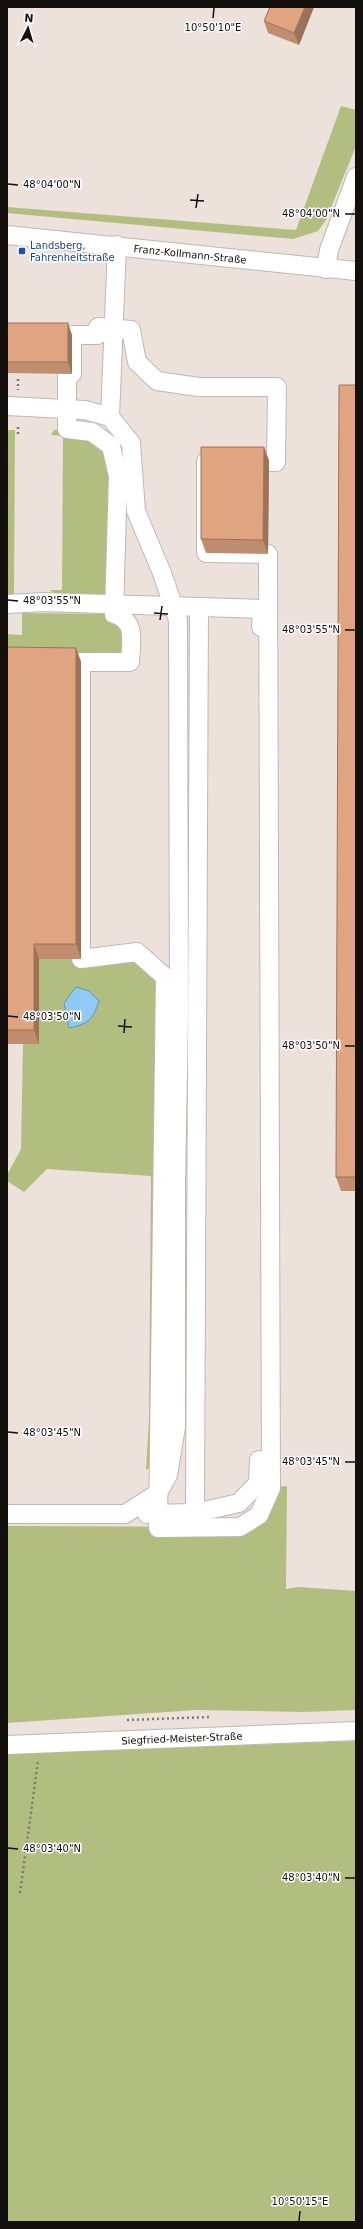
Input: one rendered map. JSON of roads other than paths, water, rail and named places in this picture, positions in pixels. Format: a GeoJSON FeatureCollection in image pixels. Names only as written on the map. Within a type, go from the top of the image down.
{"type":"FeatureCollection","features":[{"type":"Feature","properties":{"kind":"street"},"geometry":{"type":"LineString","coordinates":[[326,269],[329,250],[356,177]]}},
{"type":"Feature","properties":{"kind":"street","name":"Franz-Kollmann-Straße"},"geometry":{"type":"LineString","coordinates":[[7,235],[117,245],[326,269],[356,271]]}},
{"type":"Feature","properties":{"kind":"street"},"geometry":{"type":"LineString","coordinates":[[110,417],[117,245]]}},
{"type":"Feature","properties":{"kind":"street"},"geometry":{"type":"LineString","coordinates":[[98,327],[130,330],[137,362],[157,381],[199,387],[277,387],[276,462],[206,461],[206,554],[268,554],[270,1488],[258,1515],[240,1527],[158,1528],[165,977],[137,952],[81,959],[81,662],[130,662],[131,629],[123,617],[114,614],[118,476],[112,446],[92,432],[67,429],[67,409],[67,374],[72,374],[72,335],[98,335],[98,327]]}},
{"type":"Feature","properties":{"kind":"street"},"geometry":{"type":"LineString","coordinates":[[7,406],[85,410],[110,417],[131,443],[136,512],[162,573],[178,620],[179,1015],[176,1184],[176,1427],[168,1475],[158,1493],[126,1514]]}},
{"type":"Feature","properties":{"kind":"street"},"geometry":{"type":"LineString","coordinates":[[7,1514],[158,1514],[196,1512],[239,1504],[258,1483],[262,609],[42,602],[8,604]]}},
{"type":"Feature","properties":{"kind":"street"},"geometry":{"type":"LineString","coordinates":[[196,1512],[199,607]]}},
{"type":"Feature","properties":{"kind":"street","name":"Siegfried-Meister-Straße"},"geometry":{"type":"LineString","coordinates":[[7,1745],[356,1731]]}},
{"type":"Feature","properties":{"kind":"water"},"geometry":{"type":"Polygon","coordinates":[[[76,987],[89,991],[99,1001],[95,1012],[89,1020],[81,1025],[69,1028],[64,1003],[76,987]]]}},
{"type":"Feature","properties":{"kind":"place","name":"Landsberg, Fahrenheitstraße"},"geometry":{"type":"Point","coordinates":[22,251]}}]}
